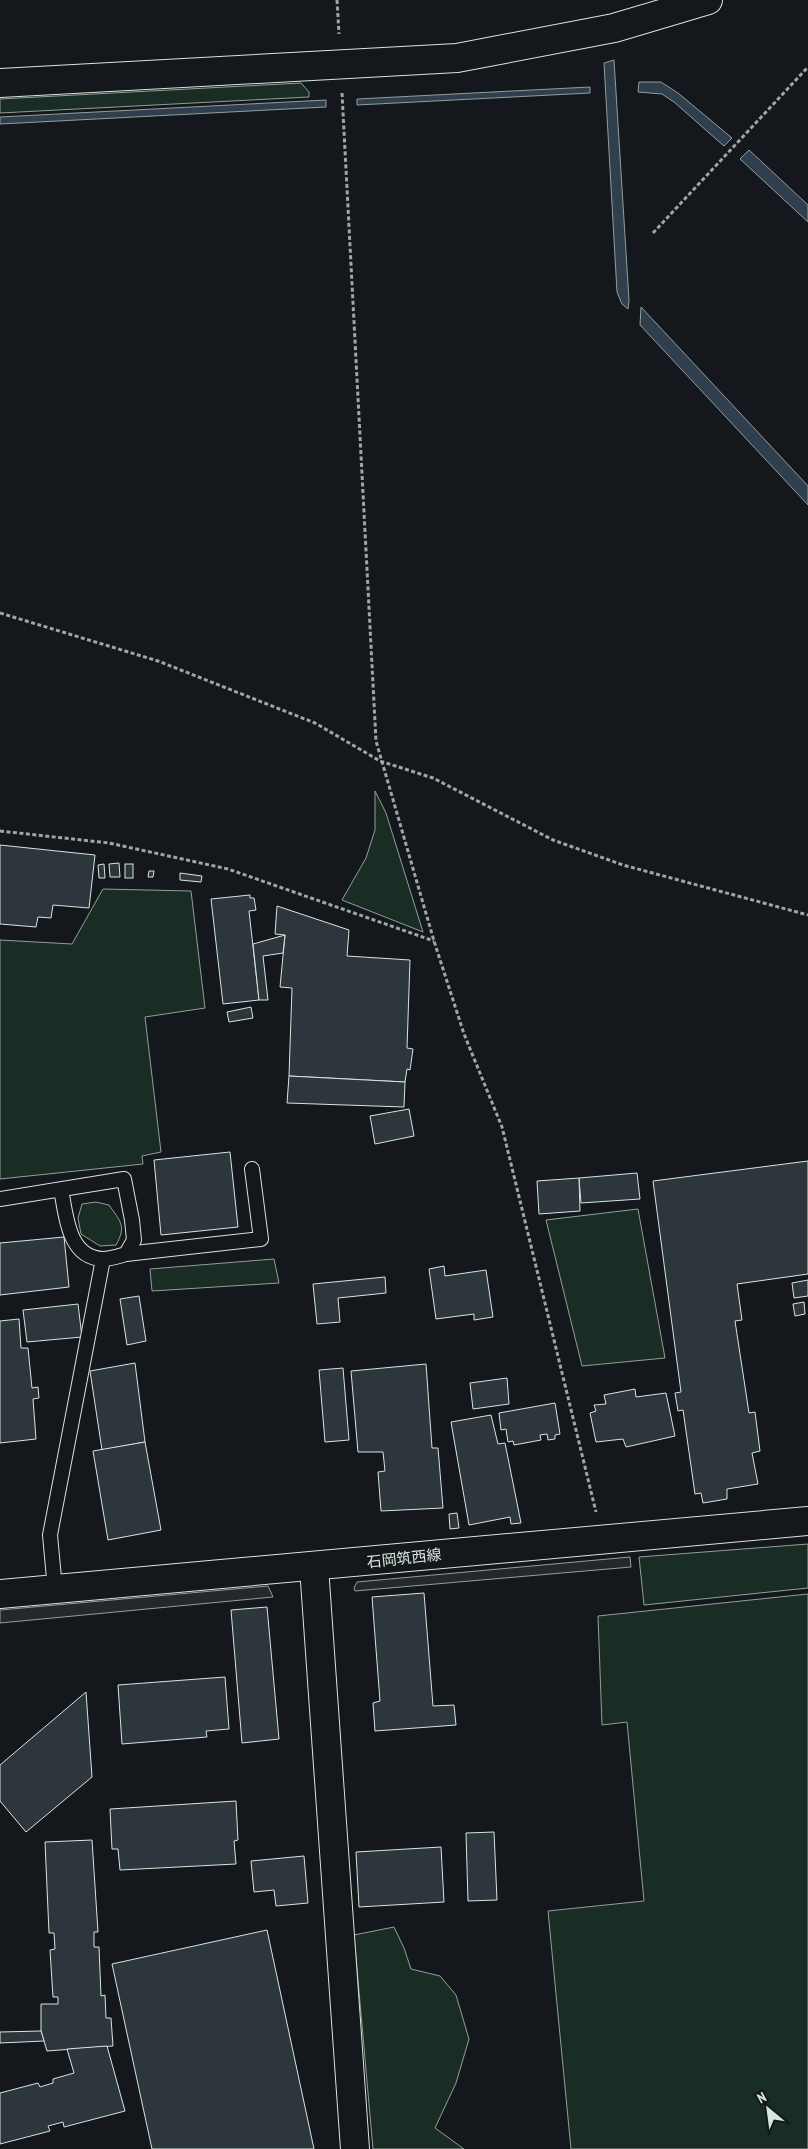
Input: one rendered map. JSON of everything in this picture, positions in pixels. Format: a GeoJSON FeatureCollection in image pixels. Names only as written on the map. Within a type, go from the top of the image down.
{"type":"FeatureCollection","features":[{"type":"Feature","properties":{"kind":"street"},"geometry":{"type":"LineString","coordinates":[[0,83],[457,58],[614,28],[708,0]]}},
{"type":"Feature","properties":{"kind":"street","name":"石岡筑西線"},"geometry":{"type":"LineString","coordinates":[[0,1594],[808,1522]]}},
{"type":"Feature","properties":{"kind":"street"},"geometry":{"type":"LineString","coordinates":[[314,1567],[355,2149]]}},
{"type":"Feature","properties":{"kind":"lane"},"geometry":{"type":"LineString","coordinates":[[60,1189],[70,1236],[84,1254],[103,1259],[126,1254],[261,1240],[252,1169]]}},
{"type":"Feature","properties":{"kind":"lane"},"geometry":{"type":"LineString","coordinates":[[0,1199],[124,1179],[134,1240],[126,1254]]}},
{"type":"Feature","properties":{"kind":"lane"},"geometry":{"type":"LineString","coordinates":[[55,1589],[50,1535],[103,1259]]}},
{"type":"Feature","properties":{"kind":"path"},"geometry":{"type":"LineString","coordinates":[[340,64],[376,740],[380,761],[464,1034],[502,1127],[602,1539]]}},
{"type":"Feature","properties":{"kind":"path"},"geometry":{"type":"LineString","coordinates":[[653,233],[808,67]]}},
{"type":"Feature","properties":{"kind":"path"},"geometry":{"type":"LineString","coordinates":[[0,614],[158,661],[315,724],[380,761],[433,778],[552,840],[623,865],[808,915]]}},
{"type":"Feature","properties":{"kind":"path"},"geometry":{"type":"LineString","coordinates":[[0,831],[109,843],[228,869],[434,941]]}},
{"type":"Feature","properties":{"kind":"green space"},"geometry":{"type":"Polygon","coordinates":[[[301,83],[309,92],[309,97],[0,113],[0,99],[301,83]]]}},
{"type":"Feature","properties":{"kind":"green space"},"geometry":{"type":"Polygon","coordinates":[[[375,791],[386,813],[423,932],[342,900],[366,858],[375,830],[375,791]]]}},
{"type":"Feature","properties":{"kind":"green space"},"geometry":{"type":"Polygon","coordinates":[[[103,889],[191,891],[205,1008],[145,1017],[161,1152],[142,1156],[143,1164],[0,1179],[0,940],[72,944],[103,889]]]}},
{"type":"Feature","properties":{"kind":"green space"},"geometry":{"type":"Polygon","coordinates":[[[96,1202],[109,1205],[121,1224],[121,1233],[116,1245],[100,1246],[81,1234],[78,1218],[82,1204],[96,1202]]]}},
{"type":"Feature","properties":{"kind":"green space"},"geometry":{"type":"Polygon","coordinates":[[[638,1209],[665,1358],[582,1366],[546,1220],[638,1209]]]}},
{"type":"Feature","properties":{"kind":"green space"},"geometry":{"type":"Polygon","coordinates":[[[274,1259],[279,1283],[152,1291],[150,1269],[274,1259]]]}},
{"type":"Feature","properties":{"kind":"green space"},"geometry":{"type":"Polygon","coordinates":[[[808,1544],[808,1588],[644,1605],[639,1557],[808,1544]]]}},
{"type":"Feature","properties":{"kind":"green space"},"geometry":{"type":"Polygon","coordinates":[[[808,1594],[808,2149],[571,2149],[548,1911],[644,1901],[627,1722],[602,1725],[598,1616],[808,1594]]]}},
{"type":"Feature","properties":{"kind":"green space"},"geometry":{"type":"Polygon","coordinates":[[[394,1927],[411,1969],[440,1976],[456,1995],[469,2039],[456,2083],[435,2128],[464,2149],[373,2149],[354,1935],[394,1927]]]}},
{"type":"Feature","properties":{"kind":"shaded area"},"geometry":{"type":"Polygon","coordinates":[[[630,1557],[631,1567],[355,1591],[354,1588],[357,1582],[630,1557]]]}},
{"type":"Feature","properties":{"kind":"shaded area"},"geometry":{"type":"Polygon","coordinates":[[[268,1586],[273,1597],[0,1623],[0,1610],[268,1586]]]}},
{"type":"Feature","properties":{"kind":"water"},"geometry":{"type":"Polygon","coordinates":[[[614,60],[629,300],[628,309],[622,304],[617,292],[604,63],[614,60]]]}},
{"type":"Feature","properties":{"kind":"water"},"geometry":{"type":"Polygon","coordinates":[[[639,82],[661,82],[678,93],[732,138],[724,146],[674,102],[662,94],[638,92],[639,82]]]}},
{"type":"Feature","properties":{"kind":"water"},"geometry":{"type":"Polygon","coordinates":[[[590,87],[590,93],[357,105],[357,99],[590,87]]]}},
{"type":"Feature","properties":{"kind":"water"},"geometry":{"type":"Polygon","coordinates":[[[326,100],[326,107],[0,124],[0,117],[326,100]]]}},
{"type":"Feature","properties":{"kind":"water"},"geometry":{"type":"Polygon","coordinates":[[[749,150],[808,205],[808,222],[740,159],[749,150]]]}},
{"type":"Feature","properties":{"kind":"water"},"geometry":{"type":"Polygon","coordinates":[[[641,307],[808,486],[808,505],[640,325],[641,307]]]}},
{"type":"Feature","properties":{"kind":"building"},"geometry":{"type":"Polygon","coordinates":[[[0,845],[95,855],[89,908],[53,905],[51,918],[38,917],[36,927],[0,924],[0,845]]]}},
{"type":"Feature","properties":{"kind":"building"},"geometry":{"type":"Polygon","coordinates":[[[119,863],[120,877],[110,877],[109,864],[119,863]]]}},
{"type":"Feature","properties":{"kind":"building"},"geometry":{"type":"Polygon","coordinates":[[[104,864],[105,878],[99,878],[98,865],[104,864]]]}},
{"type":"Feature","properties":{"kind":"building"},"geometry":{"type":"Polygon","coordinates":[[[125,864],[133,864],[133,878],[125,878],[125,864]]]}},
{"type":"Feature","properties":{"kind":"building"},"geometry":{"type":"Polygon","coordinates":[[[149,871],[154,871],[153,877],[148,877],[149,871]]]}},
{"type":"Feature","properties":{"kind":"building"},"geometry":{"type":"Polygon","coordinates":[[[180,873],[202,876],[201,882],[180,880],[180,873]]]}},
{"type":"Feature","properties":{"kind":"building"},"geometry":{"type":"Polygon","coordinates":[[[250,895],[250,898],[254,898],[256,910],[249,911],[259,1000],[223,1004],[211,899],[250,895]]]}},
{"type":"Feature","properties":{"kind":"building"},"geometry":{"type":"Polygon","coordinates":[[[277,906],[349,930],[347,956],[410,960],[407,1048],[413,1049],[410,1070],[407,1069],[405,1082],[289,1076],[292,988],[280,987],[285,935],[275,934],[277,906]]]}},
{"type":"Feature","properties":{"kind":"building"},"geometry":{"type":"Polygon","coordinates":[[[285,935],[283,953],[263,956],[268,1000],[259,1000],[253,944],[285,935]]]}},
{"type":"Feature","properties":{"kind":"building"},"geometry":{"type":"Polygon","coordinates":[[[251,1007],[253,1018],[229,1022],[227,1012],[251,1007]]]}},
{"type":"Feature","properties":{"kind":"building"},"geometry":{"type":"Polygon","coordinates":[[[289,1076],[405,1082],[404,1107],[287,1103],[289,1076]]]}},
{"type":"Feature","properties":{"kind":"building"},"geometry":{"type":"Polygon","coordinates":[[[409,1109],[414,1136],[375,1144],[370,1116],[409,1109]]]}},
{"type":"Feature","properties":{"kind":"building"},"geometry":{"type":"Polygon","coordinates":[[[230,1152],[238,1227],[161,1235],[154,1160],[230,1152]]]}},
{"type":"Feature","properties":{"kind":"building"},"geometry":{"type":"Polygon","coordinates":[[[808,1161],[808,1274],[737,1284],[742,1320],[735,1321],[749,1413],[755,1412],[760,1451],[752,1453],[758,1484],[727,1489],[727,1499],[703,1503],[701,1493],[695,1494],[683,1410],[678,1411],[675,1393],[681,1392],[653,1181],[808,1161]]]}},
{"type":"Feature","properties":{"kind":"building"},"geometry":{"type":"Polygon","coordinates":[[[637,1173],[640,1199],[581,1203],[579,1178],[637,1173]]]}},
{"type":"Feature","properties":{"kind":"building"},"geometry":{"type":"Polygon","coordinates":[[[579,1178],[580,1211],[539,1214],[537,1181],[579,1178]]]}},
{"type":"Feature","properties":{"kind":"building"},"geometry":{"type":"Polygon","coordinates":[[[64,1237],[69,1287],[0,1295],[0,1243],[64,1237]]]}},
{"type":"Feature","properties":{"kind":"building"},"geometry":{"type":"Polygon","coordinates":[[[444,1266],[445,1276],[486,1270],[493,1317],[474,1320],[474,1314],[436,1319],[429,1269],[444,1266]]]}},
{"type":"Feature","properties":{"kind":"building"},"geometry":{"type":"Polygon","coordinates":[[[385,1277],[386,1293],[338,1298],[340,1322],[317,1324],[313,1284],[385,1277]]]}},
{"type":"Feature","properties":{"kind":"building"},"geometry":{"type":"Polygon","coordinates":[[[808,1280],[808,1296],[794,1298],[792,1283],[808,1280]]]}},
{"type":"Feature","properties":{"kind":"building"},"geometry":{"type":"Polygon","coordinates":[[[139,1296],[146,1341],[127,1345],[120,1299],[139,1296]]]}},
{"type":"Feature","properties":{"kind":"building"},"geometry":{"type":"Polygon","coordinates":[[[804,1302],[805,1314],[795,1316],[793,1304],[804,1302]]]}},
{"type":"Feature","properties":{"kind":"building"},"geometry":{"type":"Polygon","coordinates":[[[78,1304],[82,1337],[27,1342],[23,1310],[78,1304]]]}},
{"type":"Feature","properties":{"kind":"building"},"geometry":{"type":"Polygon","coordinates":[[[19,1319],[21,1348],[28,1348],[32,1388],[38,1387],[39,1398],[33,1399],[36,1439],[0,1443],[0,1321],[19,1319]]]}},
{"type":"Feature","properties":{"kind":"building"},"geometry":{"type":"Polygon","coordinates":[[[135,1363],[145,1442],[102,1450],[90,1371],[135,1363]]]}},
{"type":"Feature","properties":{"kind":"building"},"geometry":{"type":"Polygon","coordinates":[[[426,1364],[432,1448],[438,1448],[443,1508],[381,1511],[378,1472],[385,1471],[383,1452],[358,1452],[351,1371],[426,1364]]]}},
{"type":"Feature","properties":{"kind":"building"},"geometry":{"type":"Polygon","coordinates":[[[343,1368],[349,1440],[325,1442],[319,1370],[343,1368]]]}},
{"type":"Feature","properties":{"kind":"building"},"geometry":{"type":"Polygon","coordinates":[[[507,1378],[509,1404],[473,1409],[470,1383],[507,1378]]]}},
{"type":"Feature","properties":{"kind":"building"},"geometry":{"type":"Polygon","coordinates":[[[635,1389],[636,1397],[666,1393],[675,1436],[626,1447],[623,1439],[596,1442],[590,1413],[596,1411],[594,1405],[606,1404],[604,1395],[635,1389]]]}},
{"type":"Feature","properties":{"kind":"building"},"geometry":{"type":"Polygon","coordinates":[[[555,1403],[560,1434],[555,1435],[555,1439],[548,1440],[547,1434],[540,1435],[541,1440],[514,1445],[513,1441],[508,1442],[506,1429],[501,1430],[499,1413],[555,1403]]]}},
{"type":"Feature","properties":{"kind":"building"},"geometry":{"type":"Polygon","coordinates":[[[491,1415],[498,1444],[505,1443],[521,1523],[511,1524],[510,1517],[469,1525],[451,1422],[491,1415]]]}},
{"type":"Feature","properties":{"kind":"building"},"geometry":{"type":"Polygon","coordinates":[[[145,1442],[161,1530],[108,1540],[93,1451],[145,1442]]]}},
{"type":"Feature","properties":{"kind":"building"},"geometry":{"type":"Polygon","coordinates":[[[457,1513],[459,1528],[450,1529],[449,1514],[457,1513]]]}},
{"type":"Feature","properties":{"kind":"building"},"geometry":{"type":"Polygon","coordinates":[[[424,1593],[433,1706],[454,1705],[456,1725],[375,1731],[373,1703],[380,1701],[372,1597],[424,1593]]]}},
{"type":"Feature","properties":{"kind":"building"},"geometry":{"type":"Polygon","coordinates":[[[267,1607],[279,1739],[242,1743],[231,1610],[267,1607]]]}},
{"type":"Feature","properties":{"kind":"building"},"geometry":{"type":"Polygon","coordinates":[[[225,1677],[229,1729],[206,1731],[207,1737],[122,1744],[118,1685],[225,1677]]]}},
{"type":"Feature","properties":{"kind":"building"},"geometry":{"type":"Polygon","coordinates":[[[86,1692],[92,1777],[26,1832],[0,1801],[0,1765],[86,1692]]]}},
{"type":"Feature","properties":{"kind":"building"},"geometry":{"type":"Polygon","coordinates":[[[236,1801],[238,1840],[234,1841],[236,1864],[120,1870],[118,1849],[112,1849],[110,1809],[236,1801]]]}},
{"type":"Feature","properties":{"kind":"building"},"geometry":{"type":"Polygon","coordinates":[[[494,1832],[497,1900],[468,1901],[466,1833],[494,1832]]]}},
{"type":"Feature","properties":{"kind":"building"},"geometry":{"type":"Polygon","coordinates":[[[92,1840],[98,1932],[94,1932],[94,1947],[99,1947],[101,1996],[105,1995],[106,2018],[111,2018],[113,2046],[47,2051],[41,2031],[41,2004],[58,2004],[58,1997],[53,1997],[50,1950],[55,1949],[54,1933],[49,1933],[45,1842],[92,1840]]]}},
{"type":"Feature","properties":{"kind":"building"},"geometry":{"type":"Polygon","coordinates":[[[441,1847],[444,1902],[359,1907],[356,1852],[441,1847]]]}},
{"type":"Feature","properties":{"kind":"building"},"geometry":{"type":"Polygon","coordinates":[[[304,1856],[308,1903],[276,1906],[274,1890],[254,1892],[251,1861],[304,1856]]]}},
{"type":"Feature","properties":{"kind":"building"},"geometry":{"type":"Polygon","coordinates":[[[267,1930],[314,2149],[152,2149],[112,1964],[267,1930]]]}},
{"type":"Feature","properties":{"kind":"building"},"geometry":{"type":"Polygon","coordinates":[[[41,2031],[44,2041],[0,2043],[0,2032],[41,2031]]]}},
{"type":"Feature","properties":{"kind":"building"},"geometry":{"type":"Polygon","coordinates":[[[107,2046],[125,2111],[64,2127],[63,2122],[48,2126],[50,2131],[0,2144],[0,2093],[38,2083],[40,2087],[53,2083],[53,2079],[74,2073],[67,2049],[107,2046]]]}}]}
